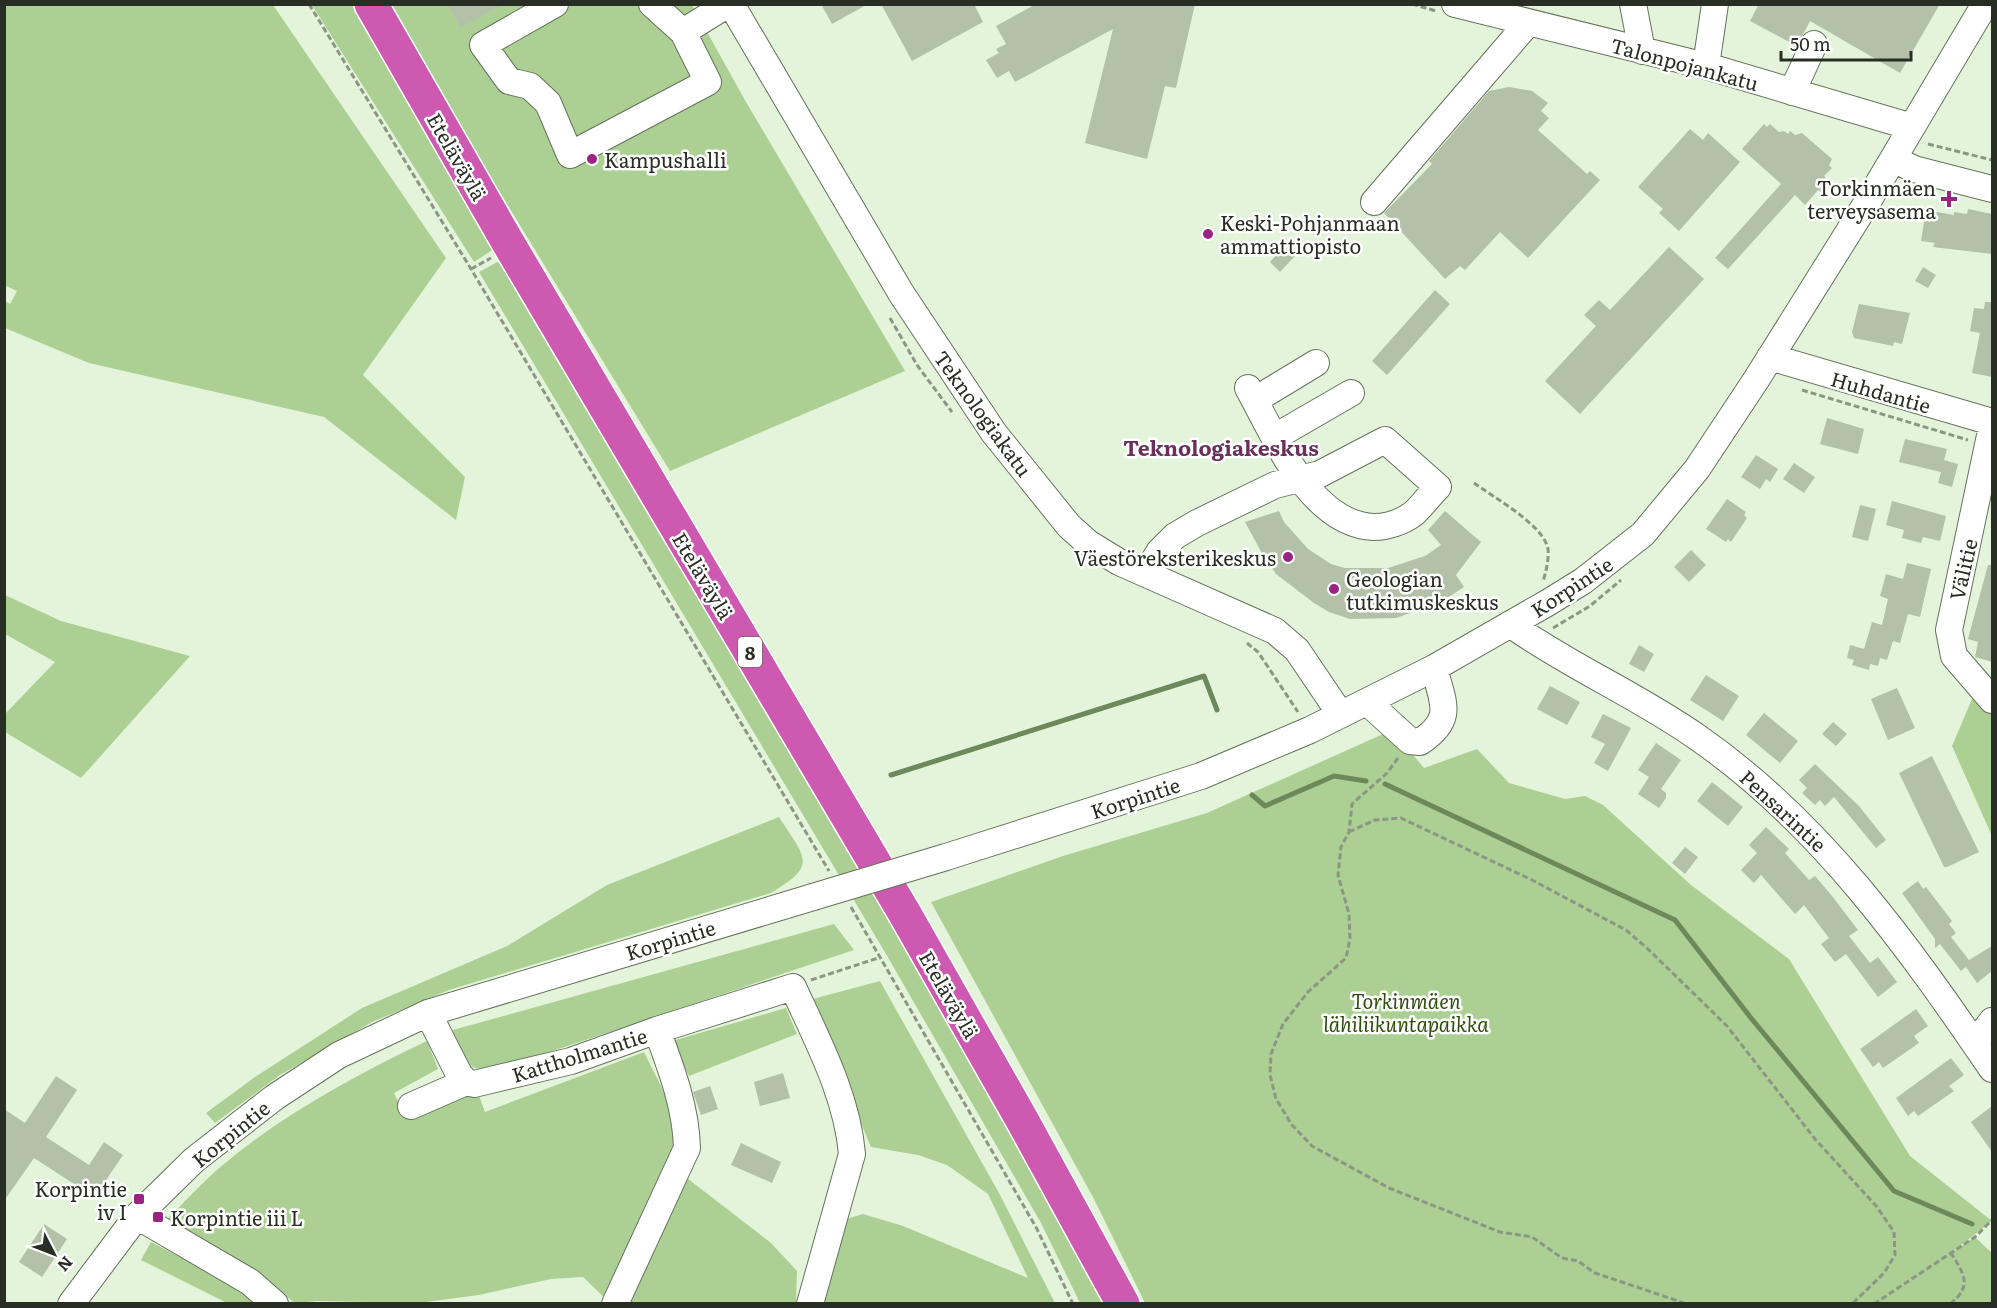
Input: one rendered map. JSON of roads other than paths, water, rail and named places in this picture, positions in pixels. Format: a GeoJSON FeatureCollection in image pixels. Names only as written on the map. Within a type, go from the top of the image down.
{"type":"FeatureCollection","features":[{"type":"Feature","properties":{"kind":"highway","name":"Eteläväylä"},"geometry":{"type":"LineString","coordinates":[[371,4],[516,257],[904,914],[1021,1118],[1123,1304]]}},
{"type":"Feature","properties":{"kind":"street"},"geometry":{"type":"LineString","coordinates":[[555,4],[483,45],[509,81],[530,86],[548,103],[570,155],[708,82],[682,32],[652,4]]}},
{"type":"Feature","properties":{"kind":"street"},"geometry":{"type":"LineString","coordinates":[[682,32],[730,4]]}},
{"type":"Feature","properties":{"kind":"street","name":"Teknologiakatu"},"geometry":{"type":"LineString","coordinates":[[730,4],[901,293],[994,433],[1069,526],[1105,555],[1275,632],[1297,650],[1341,715]]}},
{"type":"Feature","properties":{"kind":"street","name":"Talonpojankatu"},"geometry":{"type":"LineString","coordinates":[[1455,4],[1706,66],[1924,135]]}},
{"type":"Feature","properties":{"kind":"street"},"geometry":{"type":"LineString","coordinates":[[1633,4],[1642,51]]}},
{"type":"Feature","properties":{"kind":"street"},"geometry":{"type":"LineString","coordinates":[[1706,66],[1715,4]]}},
{"type":"Feature","properties":{"kind":"street","name":"Korpintie"},"geometry":{"type":"LineString","coordinates":[[71,1304],[137,1216],[194,1160],[275,1097],[339,1056],[428,1013],[946,857],[1201,776],[1341,715],[1434,668],[1510,624],[1556,612],[1583,581],[1644,534],[1697,469],[1770,357],[1924,135],[1985,4]]}},
{"type":"Feature","properties":{"kind":"street"},"geometry":{"type":"LineString","coordinates":[[1374,202],[1528,23]]}},
{"type":"Feature","properties":{"kind":"street"},"geometry":{"type":"LineString","coordinates":[[1792,92],[1814,44]]}},
{"type":"Feature","properties":{"kind":"street"},"geometry":{"type":"LineString","coordinates":[[1903,164],[1992,189]]}},
{"type":"Feature","properties":{"kind":"street","name":"Huhdantie"},"geometry":{"type":"LineString","coordinates":[[1770,357],[1991,431]]}},
{"type":"Feature","properties":{"kind":"street"},"geometry":{"type":"LineString","coordinates":[[1146,574],[1158,552],[1175,536],[1275,486],[1299,479],[1320,474],[1385,440],[1437,487],[1412,515],[1389,525],[1369,527],[1346,521],[1316,497],[1299,479],[1251,394],[1316,363]]}},
{"type":"Feature","properties":{"kind":"street"},"geometry":{"type":"LineString","coordinates":[[1275,437],[1351,393]]}},
{"type":"Feature","properties":{"kind":"street","name":"Välitie"},"geometry":{"type":"LineString","coordinates":[[1991,431],[1949,630],[1954,656],[1992,700]]}},
{"type":"Feature","properties":{"kind":"street","name":"Pensarintie"},"geometry":{"type":"LineString","coordinates":[[1510,624],[1531,639],[1696,736],[1744,771],[1815,837],[1857,882],[1992,1069]]}},
{"type":"Feature","properties":{"kind":"street"},"geometry":{"type":"LineString","coordinates":[[1367,702],[1410,741],[1420,742],[1442,723],[1445,712],[1434,668]]}},
{"type":"Feature","properties":{"kind":"street"},"geometry":{"type":"LineString","coordinates":[[657,1030],[793,987],[838,1091],[850,1129],[852,1154],[810,1304]]}},
{"type":"Feature","properties":{"kind":"street"},"geometry":{"type":"LineString","coordinates":[[428,1013],[450,1060],[466,1082]]}},
{"type":"Feature","properties":{"kind":"street"},"geometry":{"type":"LineString","coordinates":[[1975,1043],[1992,1021]]}},
{"type":"Feature","properties":{"kind":"street","name":"Kattholmantie"},"geometry":{"type":"LineString","coordinates":[[411,1106],[466,1082],[483,1083],[571,1061],[657,1030],[679,1095],[686,1128],[687,1148],[615,1304]]}},
{"type":"Feature","properties":{"kind":"street"},"geometry":{"type":"LineString","coordinates":[[137,1216],[250,1282],[275,1304]]}},
{"type":"Feature","properties":{"kind":"waterway"},"geometry":{"type":"LineString","coordinates":[[891,775],[1204,676],[1217,710]]}},
{"type":"Feature","properties":{"kind":"waterway"},"geometry":{"type":"LineString","coordinates":[[1252,795],[1265,806],[1334,776],[1366,781]]}},
{"type":"Feature","properties":{"kind":"waterway"},"geometry":{"type":"LineString","coordinates":[[1385,784],[1675,920],[1751,1018],[1894,1191],[1972,1224]]}},
{"type":"Feature","properties":{"kind":"place","name":"Kampushalli"},"geometry":{"type":"Point","coordinates":[592,159]}},
{"type":"Feature","properties":{"kind":"place","name":"Torkinmäen terveysasema"},"geometry":{"type":"Point","coordinates":[1949,199]}},
{"type":"Feature","properties":{"kind":"place","name":"Keski-Pohjanmaan ammattiopisto"},"geometry":{"type":"Point","coordinates":[1208,234]}},
{"type":"Feature","properties":{"kind":"place","name":"Väestöreksterikeskus"},"geometry":{"type":"Point","coordinates":[1288,557]}},
{"type":"Feature","properties":{"kind":"place","name":"Geologian tutkimuskeskus"},"geometry":{"type":"Point","coordinates":[1334,589]}},
{"type":"Feature","properties":{"kind":"place","name":"Korpintie iv I"},"geometry":{"type":"Point","coordinates":[139,1199]}},
{"type":"Feature","properties":{"kind":"place","name":"Korpintie iii L"},"geometry":{"type":"Point","coordinates":[158,1217]}},
{"type":"Feature","properties":{"kind":"district","name":"Teknologiakeskus"},"geometry":{"type":"Point","coordinates":[1221,446]}},
{"type":"Feature","properties":{"kind":"park label","name":"Torkinmäen lähiliikuntapaikka"},"geometry":{"type":"Point","coordinates":[1406,1012]}}]}
